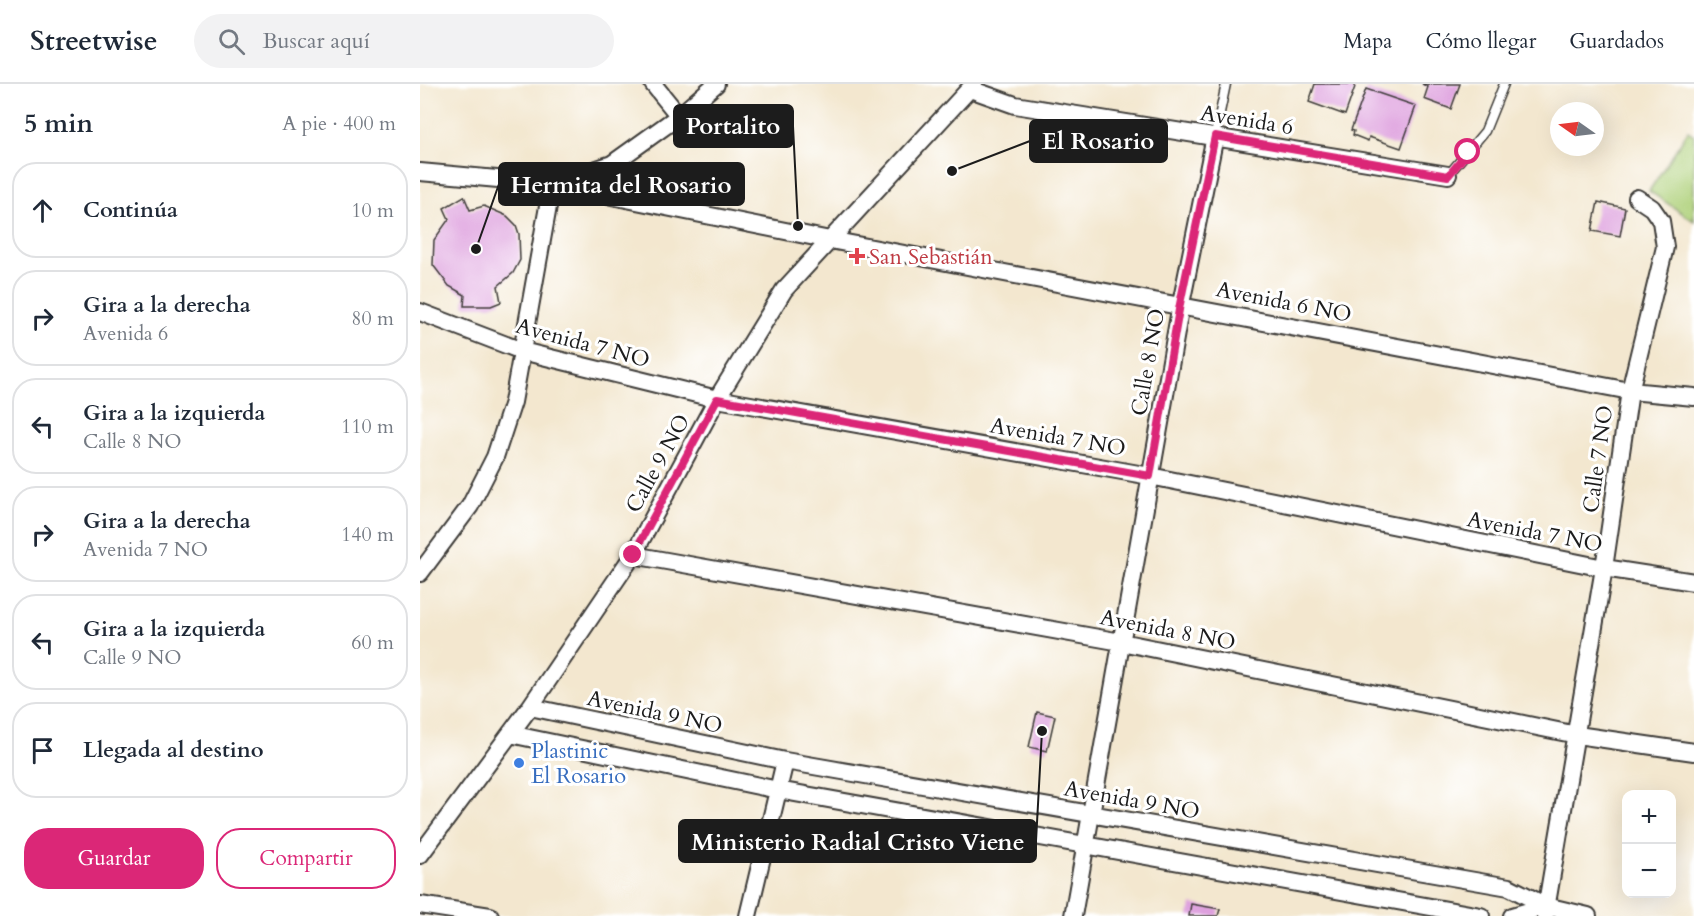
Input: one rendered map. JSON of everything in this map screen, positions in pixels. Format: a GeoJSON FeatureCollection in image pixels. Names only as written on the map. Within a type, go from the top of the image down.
{"type":"FeatureCollection","features":[{"type":"Feature","properties":{"kind":"street"},"geometry":{"type":"LineString","coordinates":[[653,84],[679,116]]}},
{"type":"Feature","properties":{"kind":"street"},"geometry":{"type":"LineString","coordinates":[[552,184],[612,164],[679,116],[716,84]]}},
{"type":"Feature","properties":{"kind":"street","name":"Avenida 6"},"geometry":{"type":"LineString","coordinates":[[972,86],[1015,105],[1448,176]]}},
{"type":"Feature","properties":{"kind":"street","name":"Calle 9 NO"},"geometry":{"type":"LineString","coordinates":[[420,855],[530,707],[633,555],[717,399],[784,290],[972,86]]}},
{"type":"Feature","properties":{"kind":"street","name":"Calle 8 NO"},"geometry":{"type":"LineString","coordinates":[[1074,916],[1180,304],[1215,136]]}},
{"type":"Feature","properties":{"kind":"street"},"geometry":{"type":"LineString","coordinates":[[420,172],[552,184],[830,240]]}},
{"type":"Feature","properties":{"kind":"street"},"geometry":{"type":"LineString","coordinates":[[420,573],[470,506],[495,457],[513,402],[552,184]]}},
{"type":"Feature","properties":{"kind":"street","name":"Calle 7 NO"},"geometry":{"type":"LineString","coordinates":[[1545,911],[1604,568],[1630,391],[1665,246],[1661,221],[1652,208],[1637,198]]}},
{"type":"Feature","properties":{"kind":"street","name":"Avenida 6 NO"},"geometry":{"type":"LineString","coordinates":[[830,240],[1180,304],[1630,391],[1694,397]]}},
{"type":"Feature","properties":{"kind":"street","name":"Avenida 7 NO"},"geometry":{"type":"LineString","coordinates":[[420,312],[522,351],[717,399],[1150,476],[1604,568],[1694,582]]}},
{"type":"Feature","properties":{"kind":"street","name":"Avenida 8 NO"},"geometry":{"type":"LineString","coordinates":[[633,555],[1121,642],[1576,735],[1694,752]]}},
{"type":"Feature","properties":{"kind":"street","name":"Avenida 9 NO"},"geometry":{"type":"LineString","coordinates":[[530,707],[785,761],[1509,886],[1545,911]]}},
{"type":"Feature","properties":{"kind":"street"},"geometry":{"type":"LineString","coordinates":[[510,734],[778,790],[1481,916]]}},
{"type":"Feature","properties":{"kind":"street"},"geometry":{"type":"LineString","coordinates":[[748,916],[785,761]]}},
{"type":"Feature","properties":{"kind":"street"},"geometry":{"type":"LineString","coordinates":[[420,905],[490,916]]}},
{"type":"Feature","properties":{"kind":"street","name":"Avenida 9 NO"},"geometry":{"type":"LineString","coordinates":[[1512,916],[1545,911],[1588,916]]}},
{"type":"Feature","properties":{"kind":"lane"},"geometry":{"type":"LineString","coordinates":[[1215,136],[1226,84]]}},
{"type":"Feature","properties":{"kind":"lane"},"geometry":{"type":"LineString","coordinates":[[1448,176],[1485,131],[1504,84]]}},
{"type":"Feature","properties":{"kind":"green space"},"geometry":{"type":"Polygon","coordinates":[[[1688,131],[1694,135],[1694,221],[1649,191],[1688,131]]]}},
{"type":"Feature","properties":{"kind":"building"},"geometry":{"type":"Polygon","coordinates":[[[1315,84],[1356,84],[1345,115],[1309,102],[1315,84]]]}},
{"type":"Feature","properties":{"kind":"building"},"geometry":{"type":"Polygon","coordinates":[[[1422,84],[1460,84],[1451,109],[1424,99],[1428,87],[1422,84]]]}},
{"type":"Feature","properties":{"kind":"building"},"geometry":{"type":"Polygon","coordinates":[[[1366,89],[1416,106],[1401,148],[1369,137],[1368,141],[1353,135],[1354,131],[1351,130],[1366,89]]]}},
{"type":"Feature","properties":{"kind":"building"},"geometry":{"type":"Polygon","coordinates":[[[464,196],[470,210],[484,206],[507,216],[516,225],[519,234],[520,260],[513,273],[498,286],[501,302],[491,306],[464,306],[465,295],[449,286],[433,265],[434,240],[449,219],[444,208],[464,196]]]}},
{"type":"Feature","properties":{"kind":"building"},"geometry":{"type":"Polygon","coordinates":[[[1598,202],[1625,208],[1620,236],[1592,231],[1598,202]]]}},
{"type":"Feature","properties":{"kind":"building"},"geometry":{"type":"Polygon","coordinates":[[[1037,712],[1055,716],[1047,751],[1029,747],[1037,712]]]}},
{"type":"Feature","properties":{"kind":"building"},"geometry":{"type":"Polygon","coordinates":[[[1191,904],[1220,909],[1218,916],[1189,916],[1191,904]]]}},
{"type":"Feature","properties":{"kind":"place","name":"El Rosario"},"geometry":{"type":"Point","coordinates":[952,171]}},
{"type":"Feature","properties":{"kind":"place","name":"Portalito"},"geometry":{"type":"Point","coordinates":[798,226]}},
{"type":"Feature","properties":{"kind":"place","name":"Hermita del Rosario"},"geometry":{"type":"Point","coordinates":[476,249]}},
{"type":"Feature","properties":{"kind":"place","name":"San Sebastián"},"geometry":{"type":"Point","coordinates":[857,256]}},
{"type":"Feature","properties":{"kind":"place","name":"Ministerio Radial Cristo Viene"},"geometry":{"type":"Point","coordinates":[1042,731]}},
{"type":"Feature","properties":{"kind":"place","name":"Plastinic El Rosario"},"geometry":{"type":"Point","coordinates":[519,763]}},
{"type":"Feature","properties":{"kind":"route"},"geometry":{"type":"LineString","coordinates":[[633,555],[717,399],[1150,476],[1180,304],[1215,136],[1448,176],[1468,152]]}}]}
